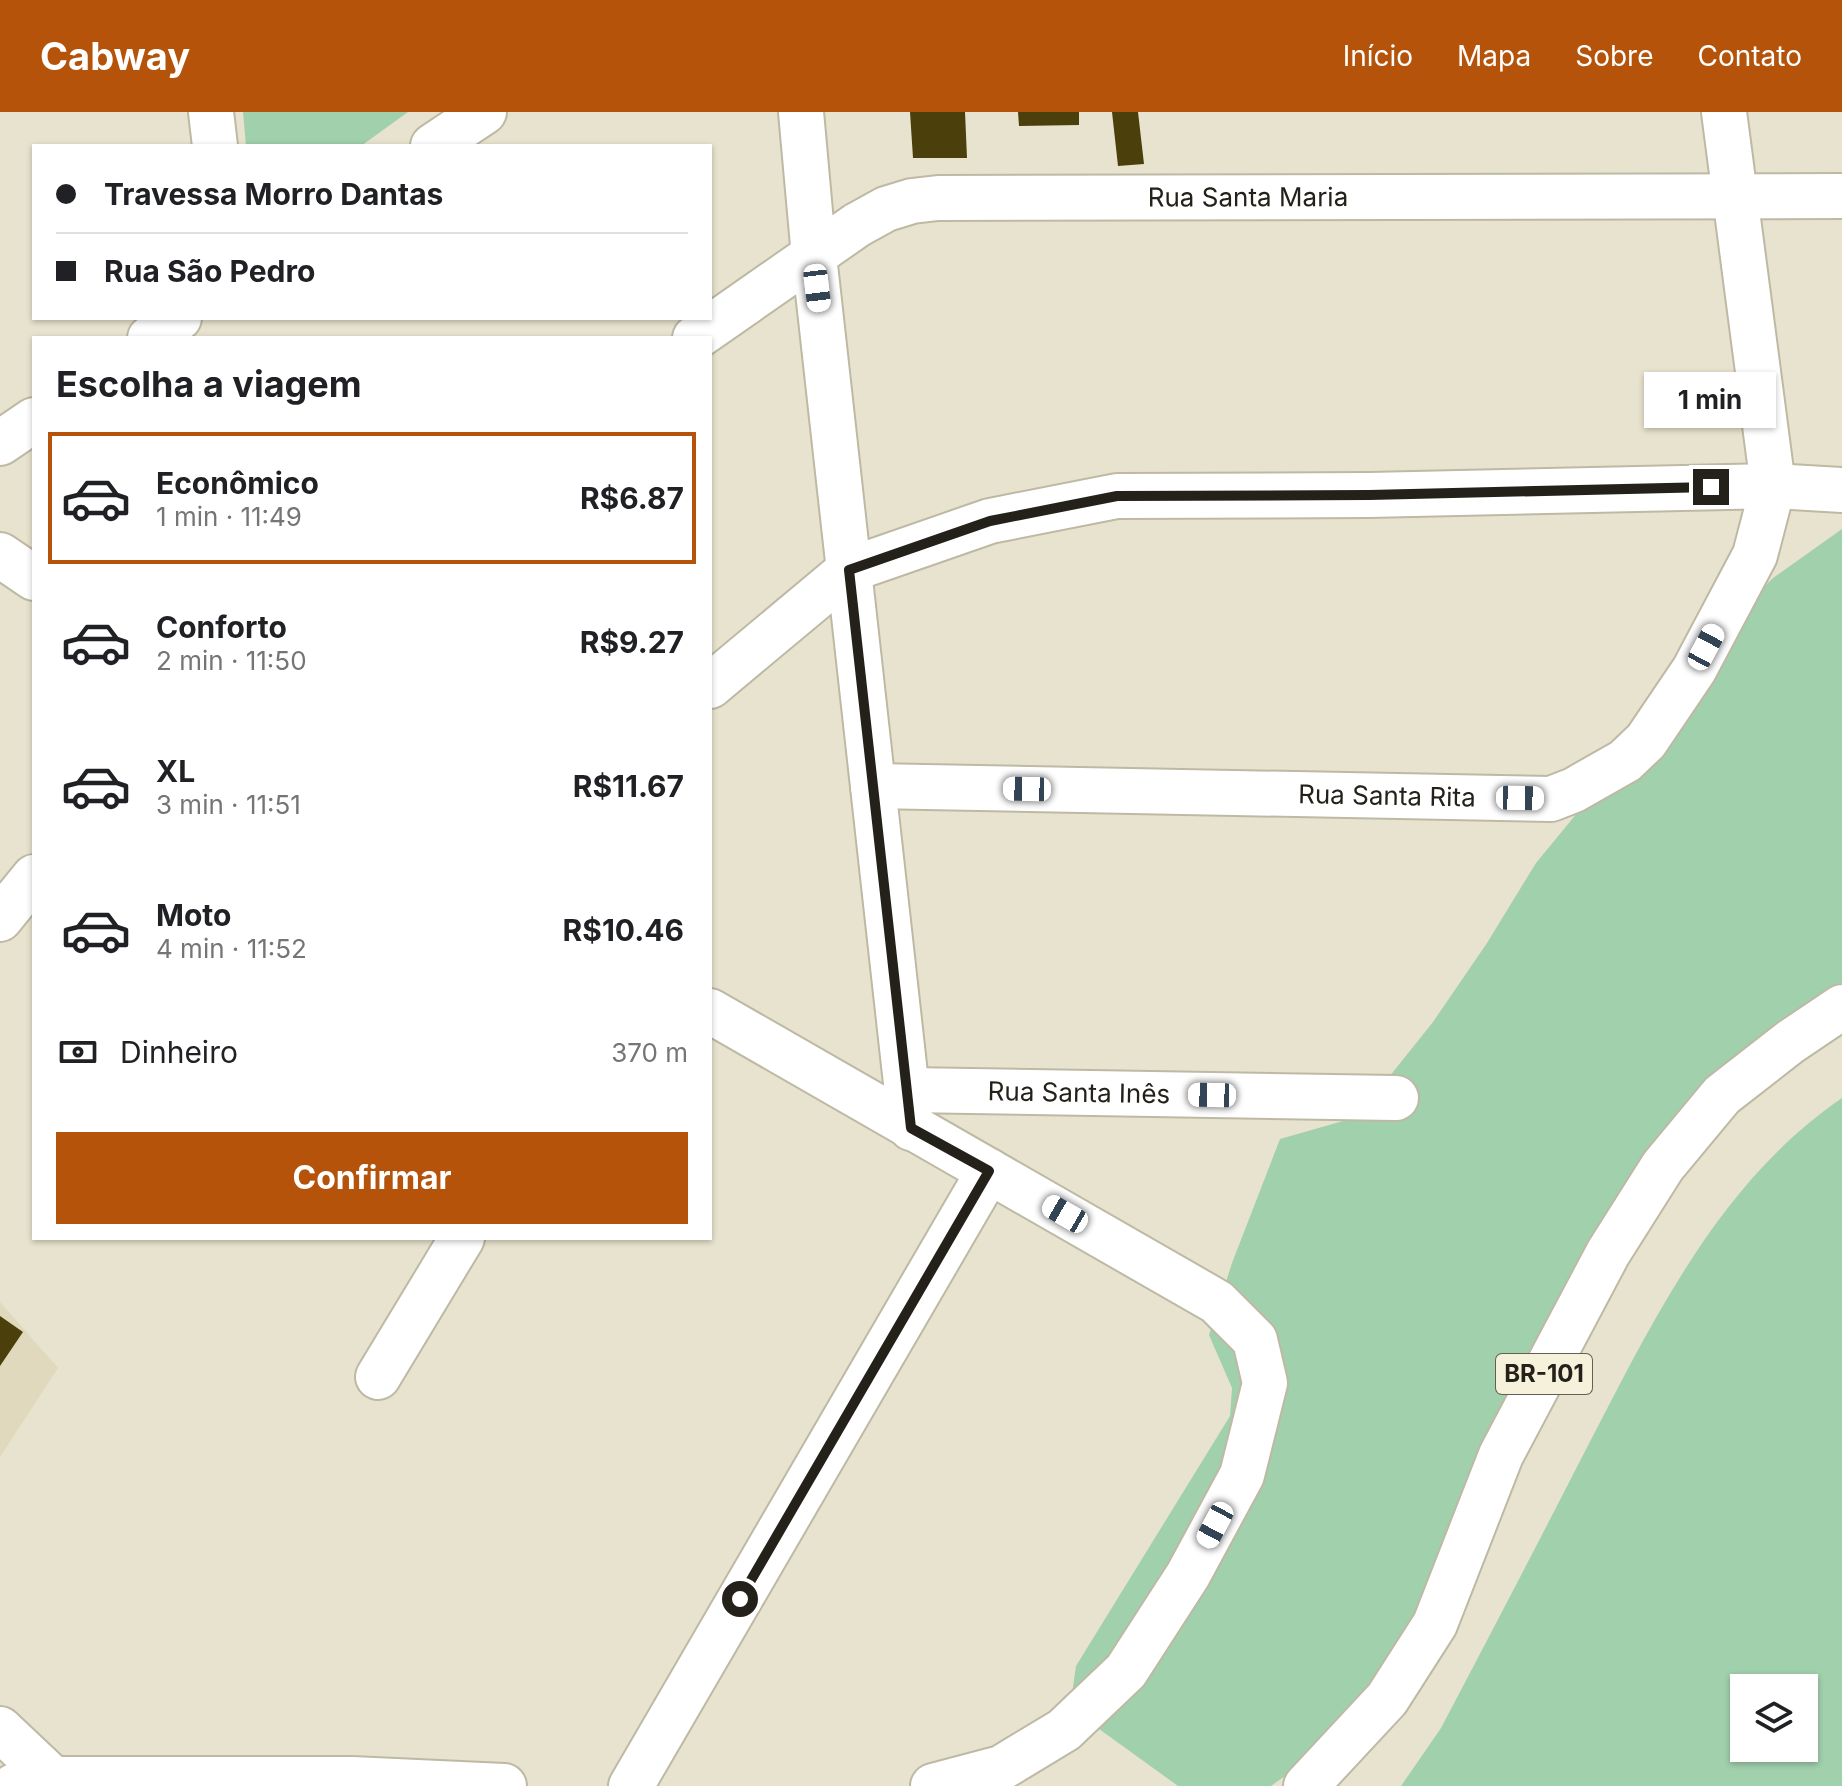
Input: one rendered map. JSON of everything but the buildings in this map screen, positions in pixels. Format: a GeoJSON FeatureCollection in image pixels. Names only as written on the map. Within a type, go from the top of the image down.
{"type":"FeatureCollection","features":[{"type":"Feature","properties":{"kind":"main road"},"geometry":{"type":"LineString","coordinates":[[211,112],[215,144]]}},
{"type":"Feature","properties":{"kind":"main road"},"geometry":{"type":"LineString","coordinates":[[801,112],[814,256],[909,1109]]}},
{"type":"Feature","properties":{"kind":"main road"},"geometry":{"type":"LineString","coordinates":[[1724,112],[1773,486]]}},
{"type":"Feature","properties":{"kind":"main road","name":"Rua Santa Maria"},"geometry":{"type":"LineString","coordinates":[[698,336],[857,225],[886,209],[912,201],[938,198],[1383,196],[1734,199],[1842,196]]}},
{"type":"Feature","properties":{"kind":"main road"},"geometry":{"type":"LineString","coordinates":[[153,336],[176,320]]}},
{"type":"Feature","properties":{"kind":"main road"},"geometry":{"type":"LineString","coordinates":[[0,443],[32,421]]}},
{"type":"Feature","properties":{"kind":"main road"},"geometry":{"type":"LineString","coordinates":[[712,684],[849,570],[990,521],[1117,496],[1369,495],[1773,486],[1842,490]]}},
{"type":"Feature","properties":{"kind":"main road","name":"Rua Santa Rita"},"geometry":{"type":"LineString","coordinates":[[873,786],[1551,799],[1574,790],[1625,761],[1646,741],[1694,670],[1755,555],[1773,486]]}},
{"type":"Feature","properties":{"kind":"main road"},"geometry":{"type":"LineString","coordinates":[[0,555],[32,577]]}},
{"type":"Feature","properties":{"kind":"main road"},"geometry":{"type":"LineString","coordinates":[[0,919],[32,879]]}},
{"type":"Feature","properties":{"kind":"main road","name":"BR-101"},"geometry":{"type":"LineString","coordinates":[[1306,1786],[1387,1699],[1435,1624],[1501,1455],[1608,1253],[1663,1166],[1722,1095],[1790,1042],[1842,1007]]}},
{"type":"Feature","properties":{"kind":"main road"},"geometry":{"type":"LineString","coordinates":[[712,1012],[909,1109],[989,1171],[1217,1302],[1255,1340],[1263,1365],[1265,1383],[1242,1475],[1188,1575],[1126,1671],[1064,1730],[1001,1768],[933,1786]]}},
{"type":"Feature","properties":{"kind":"main road","name":"Rua Santa Inês"},"geometry":{"type":"LineString","coordinates":[[909,1109],[1396,1098]]}},
{"type":"Feature","properties":{"kind":"main road"},"geometry":{"type":"LineString","coordinates":[[631,1786],[989,1171]]}},
{"type":"Feature","properties":{"kind":"main road"},"geometry":{"type":"LineString","coordinates":[[378,1377],[461,1240]]}},
{"type":"Feature","properties":{"kind":"main road"},"geometry":{"type":"LineString","coordinates":[[0,1729],[34,1782],[352,1779],[504,1786]]}},
{"type":"Feature","properties":{"kind":"shaded area"},"geometry":{"type":"Polygon","coordinates":[[[0,1302],[58,1368],[0,1457],[0,1302]]]}},
{"type":"Feature","properties":{"kind":"green space"},"geometry":{"type":"Polygon","coordinates":[[[243,112],[408,112],[364,144],[246,144],[243,112]]]}},
{"type":"Feature","properties":{"kind":"green space"},"geometry":{"type":"Polygon","coordinates":[[[1842,529],[1842,983],[1790,1015],[1678,1127],[1443,1570],[1331,1743],[1271,1786],[1178,1786],[1070,1708],[1076,1666],[1230,1416],[1232,1388],[1209,1335],[1232,1263],[1280,1139],[1357,1117],[1433,1022],[1536,863],[1707,645],[1773,578],[1842,529]]]}},
{"type":"Feature","properties":{"kind":"green space"},"geometry":{"type":"Polygon","coordinates":[[[1842,1098],[1842,1786],[1401,1786],[1441,1728],[1661,1309],[1722,1215],[1758,1172],[1797,1133],[1842,1098]]]}},
{"type":"Feature","properties":{"kind":"route"},"geometry":{"type":"LineString","coordinates":[[740,1599],[989,1171],[911,1128],[849,570],[990,521],[1117,496],[1369,495],[1711,487]]}}]}
